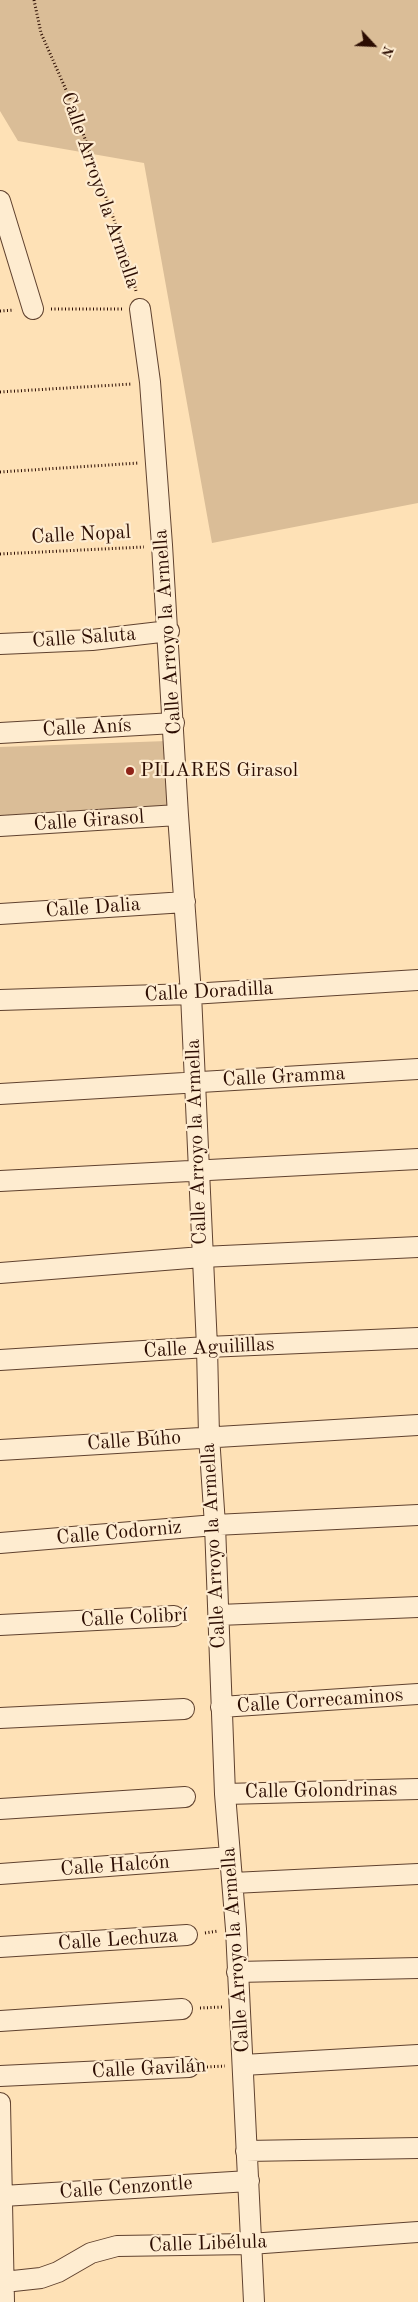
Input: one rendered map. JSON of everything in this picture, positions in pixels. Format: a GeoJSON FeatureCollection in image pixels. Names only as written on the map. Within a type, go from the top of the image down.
{"type":"FeatureCollection","features":[{"type":"Feature","properties":{"kind":"street"},"geometry":{"type":"LineString","coordinates":[[0,201],[33,309]]}},
{"type":"Feature","properties":{"kind":"street","name":"Calle Arroyo la Armella"},"geometry":{"type":"LineString","coordinates":[[140,309],[150,382],[169,631],[178,815],[191,994],[207,1347],[208,1436],[215,1525],[225,1794],[233,1883],[244,2065],[246,2151],[254,2302]]}},
{"type":"Feature","properties":{"kind":"street","name":"Calle Saluta"},"geometry":{"type":"LineString","coordinates":[[0,644],[92,640],[169,631]]}},
{"type":"Feature","properties":{"kind":"street","name":"Calle Anís"},"geometry":{"type":"LineString","coordinates":[[0,733],[174,723]]}},
{"type":"Feature","properties":{"kind":"street","name":"Calle Girasol"},"geometry":{"type":"LineString","coordinates":[[0,826],[178,815]]}},
{"type":"Feature","properties":{"kind":"street","name":"Calle Dalia"},"geometry":{"type":"LineString","coordinates":[[0,914],[185,902]]}},
{"type":"Feature","properties":{"kind":"street","name":"Calle Doradilla"},"geometry":{"type":"LineString","coordinates":[[0,1000],[191,994],[418,980]]}},
{"type":"Feature","properties":{"kind":"street","name":"Calle Gramma"},"geometry":{"type":"LineString","coordinates":[[0,1094],[418,1069]]}},
{"type":"Feature","properties":{"kind":"street"},"geometry":{"type":"LineString","coordinates":[[0,1181],[418,1159]]}},
{"type":"Feature","properties":{"kind":"street"},"geometry":{"type":"LineString","coordinates":[[0,1273],[202,1257],[418,1247]]}},
{"type":"Feature","properties":{"kind":"street","name":"Calle Aguilillas"},"geometry":{"type":"LineString","coordinates":[[0,1360],[207,1347],[418,1338]]}},
{"type":"Feature","properties":{"kind":"street","name":"Calle Búho"},"geometry":{"type":"LineString","coordinates":[[0,1450],[208,1436],[418,1425]]}},
{"type":"Feature","properties":{"kind":"street","name":"Calle Codorniz"},"geometry":{"type":"LineString","coordinates":[[0,1543],[215,1525],[418,1515]]}},
{"type":"Feature","properties":{"kind":"street"},"geometry":{"type":"LineString","coordinates":[[219,1615],[418,1607]]}},
{"type":"Feature","properties":{"kind":"street","name":"Calle Colibrí"},"geometry":{"type":"LineString","coordinates":[[0,1625],[174,1616]]}},
{"type":"Feature","properties":{"kind":"street","name":"Calle Correcaminos"},"geometry":{"type":"LineString","coordinates":[[221,1707],[418,1694]]}},
{"type":"Feature","properties":{"kind":"street"},"geometry":{"type":"LineString","coordinates":[[0,1718],[184,1709]]}},
{"type":"Feature","properties":{"kind":"street","name":"Calle Golondrinas"},"geometry":{"type":"LineString","coordinates":[[225,1794],[418,1789]]}},
{"type":"Feature","properties":{"kind":"street"},"geometry":{"type":"LineString","coordinates":[[0,1809],[185,1797]]}},
{"type":"Feature","properties":{"kind":"street","name":"Calle Halcón"},"geometry":{"type":"LineString","coordinates":[[0,1874],[230,1857]]}},
{"type":"Feature","properties":{"kind":"street"},"geometry":{"type":"LineString","coordinates":[[233,1883],[418,1874]]}},
{"type":"Feature","properties":{"kind":"street","name":"Calle Lechuza"},"geometry":{"type":"LineString","coordinates":[[0,1947],[188,1936]]}},
{"type":"Feature","properties":{"kind":"street"},"geometry":{"type":"LineString","coordinates":[[237,1972],[418,1968]]}},
{"type":"Feature","properties":{"kind":"street"},"geometry":{"type":"LineString","coordinates":[[0,2021],[182,2009]]}},
{"type":"Feature","properties":{"kind":"street"},"geometry":{"type":"LineString","coordinates":[[244,2065],[418,2055]]}},
{"type":"Feature","properties":{"kind":"street","name":"Calle Gavilán"},"geometry":{"type":"LineString","coordinates":[[0,2076],[190,2067]]}},
{"type":"Feature","properties":{"kind":"street"},"geometry":{"type":"LineString","coordinates":[[0,2103],[4,2302]]}},
{"type":"Feature","properties":{"kind":"street"},"geometry":{"type":"LineString","coordinates":[[246,2151],[418,2148]]}},
{"type":"Feature","properties":{"kind":"street","name":"Calle Cenzontle"},"geometry":{"type":"LineString","coordinates":[[3,2196],[249,2181]]}},
{"type":"Feature","properties":{"kind":"street","name":"Calle Libélula"},"geometry":{"type":"LineString","coordinates":[[4,2282],[41,2278],[58,2272],[91,2253],[116,2246],[250,2244],[418,2232]]}},
{"type":"Feature","properties":{"kind":"path","name":"Calle Arroyo la Armella"},"geometry":{"type":"LineString","coordinates":[[34,0],[41,33],[74,108],[128,259],[140,309]]}},
{"type":"Feature","properties":{"kind":"path"},"geometry":{"type":"LineString","coordinates":[[0,311],[33,309],[140,309]]}},
{"type":"Feature","properties":{"kind":"path"},"geometry":{"type":"LineString","coordinates":[[0,392],[150,382]]}},
{"type":"Feature","properties":{"kind":"path"},"geometry":{"type":"LineString","coordinates":[[0,472],[155,462]]}},
{"type":"Feature","properties":{"kind":"path","name":"Calle Nopal"},"geometry":{"type":"LineString","coordinates":[[0,554],[162,545]]}},
{"type":"Feature","properties":{"kind":"path","name":"Calle Lechuza"},"geometry":{"type":"LineString","coordinates":[[188,1936],[236,1929]]}},
{"type":"Feature","properties":{"kind":"path"},"geometry":{"type":"LineString","coordinates":[[182,2009],[240,2006]]}},
{"type":"Feature","properties":{"kind":"path","name":"Calle Gavilán"},"geometry":{"type":"LineString","coordinates":[[190,2067],[244,2065]]}},
{"type":"Feature","properties":{"kind":"shaded area"},"geometry":{"type":"Polygon","coordinates":[[[0,0],[418,0],[418,503],[212,543],[144,163],[18,141],[0,111],[0,0]]]}},
{"type":"Feature","properties":{"kind":"shaded area"},"geometry":{"type":"Polygon","coordinates":[[[167,741],[171,805],[0,816],[0,747],[167,741]]]}},
{"type":"Feature","properties":{"kind":"place","name":"PILARES Girasol"},"geometry":{"type":"Point","coordinates":[130,771]}}]}
